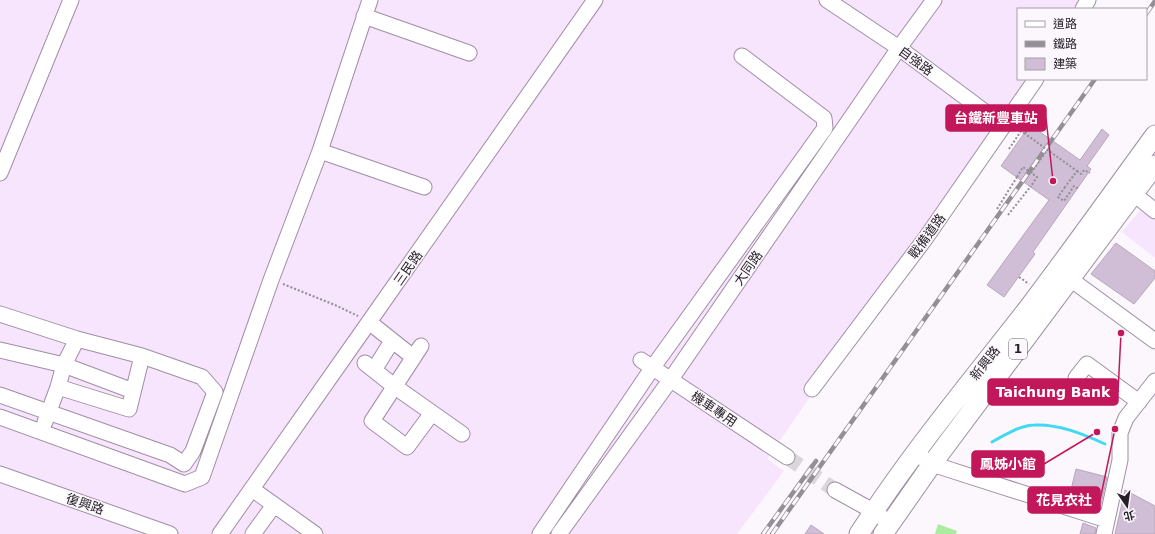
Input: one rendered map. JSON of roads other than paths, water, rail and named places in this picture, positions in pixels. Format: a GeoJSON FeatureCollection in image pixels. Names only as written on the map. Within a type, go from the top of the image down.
{"type":"FeatureCollection","features":[{"type":"Feature","properties":{"kind":"main road","name":"新興路"},"geometry":{"type":"LineString","coordinates":[[887,529],[1063,274],[1155,135]]}},
{"type":"Feature","properties":{"kind":"main road","name":"新興路"},"geometry":{"type":"LineString","coordinates":[[859,534],[873,511],[915,453],[1027,309],[1063,274],[1134,194],[1155,165]]}},
{"type":"Feature","properties":{"kind":"street"},"geometry":{"type":"LineString","coordinates":[[0,173],[71,0]]}},
{"type":"Feature","properties":{"kind":"street"},"geometry":{"type":"LineString","coordinates":[[0,417],[185,484],[202,477],[271,280],[320,151],[370,0]]}},
{"type":"Feature","properties":{"kind":"street","name":"三民路"},"geometry":{"type":"LineString","coordinates":[[220,534],[595,0]]}},
{"type":"Feature","properties":{"kind":"street","name":"自強路"},"geometry":{"type":"LineString","coordinates":[[826,0],[899,48],[1004,126]]}},
{"type":"Feature","properties":{"kind":"street","name":"大同路"},"geometry":{"type":"LineString","coordinates":[[560,534],[671,379],[899,48],[934,0]]}},
{"type":"Feature","properties":{"kind":"street"},"geometry":{"type":"LineString","coordinates":[[364,16],[469,53]]}},
{"type":"Feature","properties":{"kind":"street"},"geometry":{"type":"LineString","coordinates":[[540,534],[647,364],[825,128],[824,118],[742,56]]}},
{"type":"Feature","properties":{"kind":"street","name":"戰備道路"},"geometry":{"type":"LineString","coordinates":[[812,389],[925,239],[1035,80]]}},
{"type":"Feature","properties":{"kind":"street"},"geometry":{"type":"LineString","coordinates":[[320,151],[424,187]]}},
{"type":"Feature","properties":{"kind":"street"},"geometry":{"type":"LineString","coordinates":[[1134,194],[1155,211]]}},
{"type":"Feature","properties":{"kind":"street"},"geometry":{"type":"LineString","coordinates":[[1063,274],[1155,341]]}},
{"type":"Feature","properties":{"kind":"street"},"geometry":{"type":"LineString","coordinates":[[0,314],[142,356],[202,377],[215,392],[193,451],[184,464],[170,455],[0,395]]}},
{"type":"Feature","properties":{"kind":"street"},"geometry":{"type":"LineString","coordinates":[[370,322],[392,340],[417,351],[372,421],[407,447],[432,412]]}},
{"type":"Feature","properties":{"kind":"street"},"geometry":{"type":"LineString","coordinates":[[42,432],[64,365],[77,338]]}},
{"type":"Feature","properties":{"kind":"street"},"geometry":{"type":"LineString","coordinates":[[392,340],[369,367],[462,434]]}},
{"type":"Feature","properties":{"kind":"street"},"geometry":{"type":"LineString","coordinates":[[0,350],[64,365],[133,391]]}},
{"type":"Feature","properties":{"kind":"street"},"geometry":{"type":"LineString","coordinates":[[58,387],[129,409],[142,356]]}},
{"type":"Feature","properties":{"kind":"street","name":"機車專用"},"geometry":{"type":"LineString","coordinates":[[647,364],[787,457]]}},
{"type":"Feature","properties":{"kind":"street"},"geometry":{"type":"LineString","coordinates":[[1076,378],[1087,364],[1139,402]]}},
{"type":"Feature","properties":{"kind":"street"},"geometry":{"type":"LineString","coordinates":[[915,453],[932,464],[1106,527],[1120,460],[1120,433],[1126,418],[1155,381]]}},
{"type":"Feature","properties":{"kind":"street","name":"復興路"},"geometry":{"type":"LineString","coordinates":[[0,474],[170,534]]}},
{"type":"Feature","properties":{"kind":"street"},"geometry":{"type":"LineString","coordinates":[[252,489],[315,534]]}},
{"type":"Feature","properties":{"kind":"street"},"geometry":{"type":"LineString","coordinates":[[835,490],[873,511],[887,529]]}},
{"type":"Feature","properties":{"kind":"street"},"geometry":{"type":"LineString","coordinates":[[253,534],[274,505]]}},
{"type":"Feature","properties":{"kind":"waterway"},"geometry":{"type":"LineString","coordinates":[[992,442],[1013,431],[1030,425],[1044,425],[1071,430],[1105,444]]}},
{"type":"Feature","properties":{"kind":"tunnel"},"geometry":{"type":"LineString","coordinates":[[787,457],[835,490]]}},
{"type":"Feature","properties":{"kind":"railway"},"geometry":{"type":"LineString","coordinates":[[1147,13],[1155,1]]}},
{"type":"Feature","properties":{"kind":"railway"},"geometry":{"type":"LineString","coordinates":[[772,534],[1094,80]]}},
{"type":"Feature","properties":{"kind":"railway"},"geometry":{"type":"LineString","coordinates":[[763,534],[816,461]]}},
{"type":"Feature","properties":{"kind":"place","name":"台鐵新豐車站"},"geometry":{"type":"Point","coordinates":[1053,181]}},
{"type":"Feature","properties":{"kind":"place","name":"Taichung Bank"},"geometry":{"type":"Point","coordinates":[1121,333]}},
{"type":"Feature","properties":{"kind":"place","name":"花見衣社"},"geometry":{"type":"Point","coordinates":[1115,429]}},
{"type":"Feature","properties":{"kind":"place","name":"鳳姊小館"},"geometry":{"type":"Point","coordinates":[1097,432]}}]}
